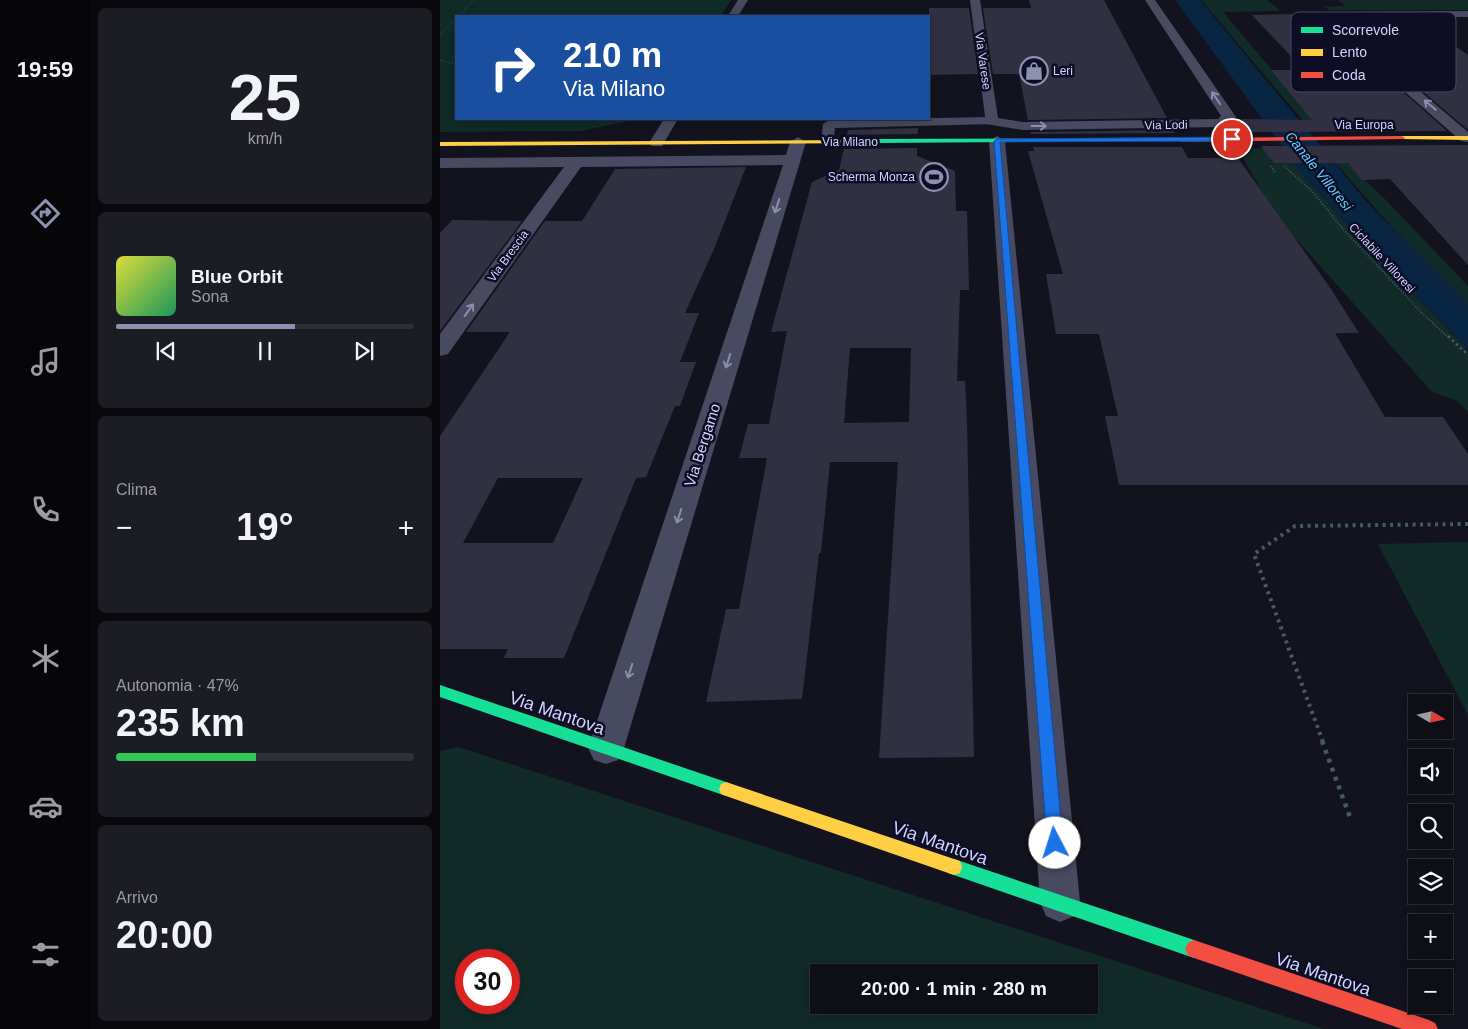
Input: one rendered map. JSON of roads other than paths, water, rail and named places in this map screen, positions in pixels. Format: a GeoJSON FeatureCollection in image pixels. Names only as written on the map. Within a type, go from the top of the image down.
{"type":"FeatureCollection","features":[{"type":"Feature","properties":{"kind":"street"},"geometry":{"type":"LineString","coordinates":[[734,15],[743,0]]}},
{"type":"Feature","properties":{"kind":"street","name":"Via Varese"},"geometry":{"type":"LineString","coordinates":[[974,0],[994,131],[1060,902]]}},
{"type":"Feature","properties":{"kind":"street","name":"Via Lodi"},"geometry":{"type":"LineString","coordinates":[[994,131],[1022,126],[1221,123],[1229,117],[1150,0]]}},
{"type":"Feature","properties":{"kind":"street"},"geometry":{"type":"LineString","coordinates":[[1413,92],[1467,138]]}},
{"type":"Feature","properties":{"kind":"street"},"geometry":{"type":"LineString","coordinates":[[657,143],[670,120]]}},
{"type":"Feature","properties":{"kind":"street","name":"Via Milano"},"geometry":{"type":"LineString","coordinates":[[440,163],[576,162],[795,151],[828,142],[994,131],[1263,139]]}},
{"type":"Feature","properties":{"kind":"street","name":"Via Europa"},"geometry":{"type":"LineString","coordinates":[[1263,139],[1467,138]]}},
{"type":"Feature","properties":{"kind":"street","name":"Via Milano"},"geometry":{"type":"LineString","coordinates":[[440,144],[657,143],[795,151]]}},
{"type":"Feature","properties":{"kind":"street","name":"Via Bergamo"},"geometry":{"type":"LineString","coordinates":[[606,748],[795,151]]}},
{"type":"Feature","properties":{"kind":"street","name":"Via Brescia"},"geometry":{"type":"LineString","coordinates":[[440,349],[576,162]]}},
{"type":"Feature","properties":{"kind":"street","name":"Via Mantova"},"geometry":{"type":"LineString","coordinates":[[440,691],[1429,1029]]}},
{"type":"Feature","properties":{"kind":"lane"},"geometry":{"type":"LineString","coordinates":[[828,142],[829,124],[994,131]]}},
{"type":"Feature","properties":{"kind":"water","name":"Canale Villoresi"},"geometry":{"type":"Polygon","coordinates":[[[1175,0],[1200,0],[1365,200],[1468,305],[1468,349],[1366,245],[1302,173],[1175,0]]]}},
{"type":"Feature","properties":{"kind":"place","name":"Leri"},"geometry":{"type":"Point","coordinates":[1034,71]}},
{"type":"Feature","properties":{"kind":"place","name":"Scherma Monza"},"geometry":{"type":"Point","coordinates":[934,177]}}]}
